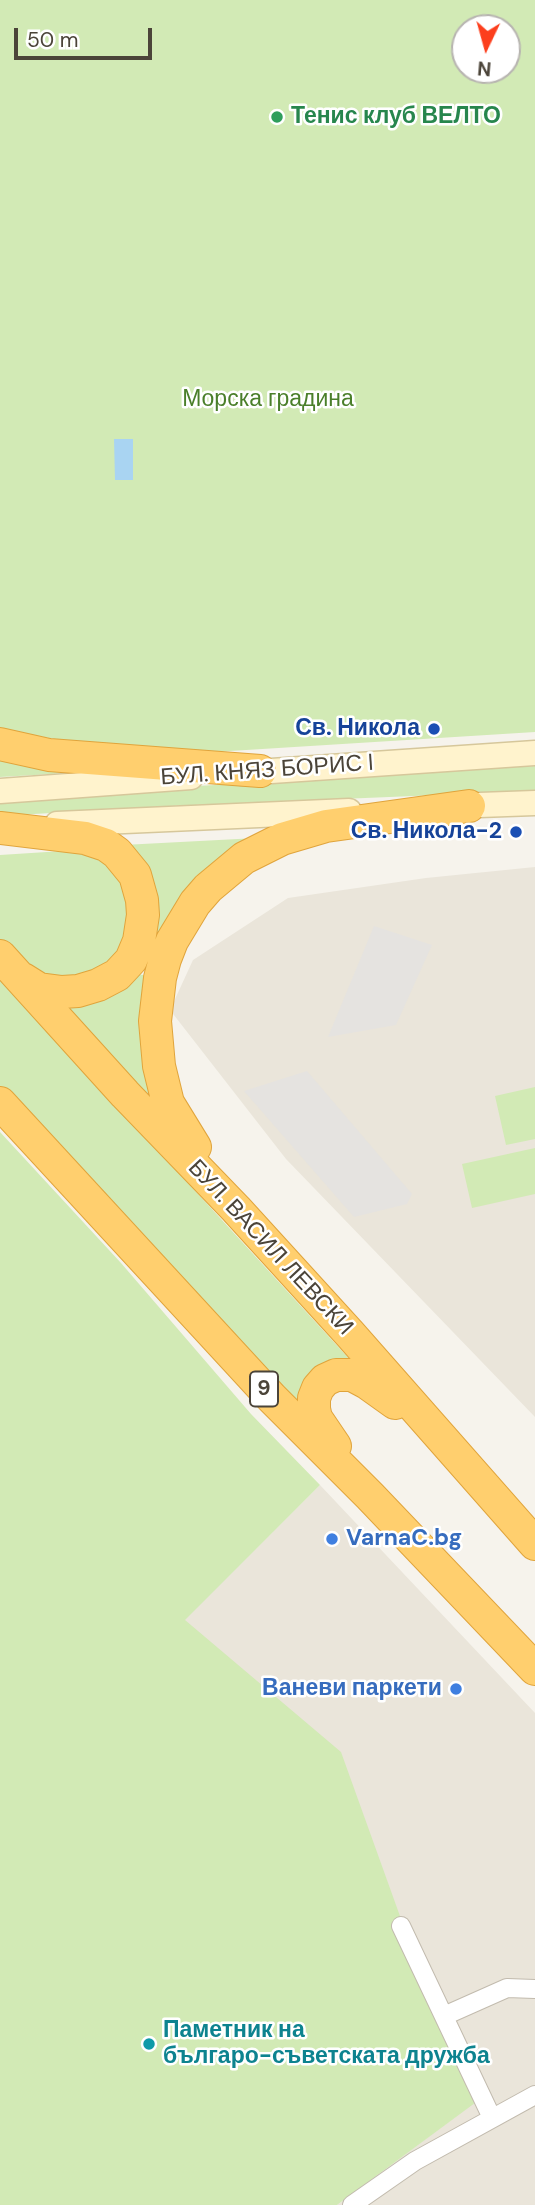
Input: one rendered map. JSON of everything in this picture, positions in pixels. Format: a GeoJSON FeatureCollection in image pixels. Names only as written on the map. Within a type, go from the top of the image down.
{"type":"FeatureCollection","features":[{"type":"Feature","properties":{"kind":"highway"},"geometry":{"type":"LineString","coordinates":[[0,744],[49,755],[260,771]]}},
{"type":"Feature","properties":{"kind":"highway"},"geometry":{"type":"LineString","coordinates":[[236,1209],[177,1120],[162,1084],[155,1021],[160,978],[172,941],[195,903],[208,888],[244,859],[282,839],[326,826],[469,806]]}},
{"type":"Feature","properties":{"kind":"highway"},"geometry":{"type":"LineString","coordinates":[[0,828],[85,838],[106,845],[117,853],[135,875],[143,915],[139,941],[131,960],[117,975],[88,989],[62,992],[40,989],[9,966]]}},
{"type":"Feature","properties":{"kind":"highway","name":"БУЛ. ВАСИЛ ЛЕВСКИ"},"geometry":{"type":"LineString","coordinates":[[9,966],[350,1334],[535,1544]]}},
{"type":"Feature","properties":{"kind":"highway","name":"9"},"geometry":{"type":"LineString","coordinates":[[0,1103],[272,1398],[535,1669]]}},
{"type":"Feature","properties":{"kind":"highway"},"geometry":{"type":"LineString","coordinates":[[370,1496],[316,1418],[314,1398],[325,1380],[345,1374],[358,1377],[438,1435]]}},
{"type":"Feature","properties":{"kind":"main road","name":"БУЛ. КНЯЗ БОРИС I"},"geometry":{"type":"LineString","coordinates":[[0,791],[535,753]]}},
{"type":"Feature","properties":{"kind":"main road","name":"БУЛ. КНЯЗ БОРИС I"},"geometry":{"type":"LineString","coordinates":[[0,828],[535,803]]}},
{"type":"Feature","properties":{"kind":"street"},"geometry":{"type":"LineString","coordinates":[[401,1926],[492,2118]]}},
{"type":"Feature","properties":{"kind":"street"},"geometry":{"type":"LineString","coordinates":[[444,2016],[507,1988],[535,1989]]}},
{"type":"Feature","properties":{"kind":"street"},"geometry":{"type":"LineString","coordinates":[[352,2205],[415,2161],[535,2095]]}},
{"type":"Feature","properties":{"kind":"shaded area"},"geometry":{"type":"Polygon","coordinates":[[[535,867],[535,1417],[286,1159],[170,1010],[193,960],[288,898],[426,878],[535,867]]]}},
{"type":"Feature","properties":{"kind":"shaded area"},"geometry":{"type":"Polygon","coordinates":[[[374,926],[432,945],[396,1025],[328,1037],[374,926]]]}},
{"type":"Feature","properties":{"kind":"shaded area"},"geometry":{"type":"Polygon","coordinates":[[[307,1071],[412,1194],[407,1204],[354,1217],[244,1091],[307,1071]]]}},
{"type":"Feature","properties":{"kind":"shaded area"},"geometry":{"type":"Polygon","coordinates":[[[320,1485],[535,1713],[535,2205],[337,2205],[483,2096],[184,1620],[320,1485]]]}},
{"type":"Feature","properties":{"kind":"green space","name":"Морска градина"},"geometry":{"type":"Polygon","coordinates":[[[0,0],[535,0],[535,732],[182,754],[76,743],[0,729],[0,0]]]}},
{"type":"Feature","properties":{"kind":"green space"},"geometry":{"type":"Polygon","coordinates":[[[0,757],[86,772],[0,777],[0,757]]]}},
{"type":"Feature","properties":{"kind":"green space"},"geometry":{"type":"Polygon","coordinates":[[[535,766],[535,791],[0,816],[0,801],[181,787],[535,766]]]}},
{"type":"Feature","properties":{"kind":"green space"},"geometry":{"type":"Polygon","coordinates":[[[257,838],[156,957],[123,845],[257,838]]]}},
{"type":"Feature","properties":{"kind":"green space"},"geometry":{"type":"Polygon","coordinates":[[[78,850],[98,855],[130,891],[122,957],[58,986],[0,947],[0,855],[78,850]]]}},
{"type":"Feature","properties":{"kind":"green space"},"geometry":{"type":"Polygon","coordinates":[[[135,974],[144,975],[148,983],[162,1115],[60,1004],[135,974]]]}},
{"type":"Feature","properties":{"kind":"green space"},"geometry":{"type":"Polygon","coordinates":[[[0,978],[354,1364],[302,1415],[0,1091],[0,978]]]}},
{"type":"Feature","properties":{"kind":"green space"},"geometry":{"type":"Polygon","coordinates":[[[535,1087],[535,1139],[506,1145],[495,1096],[535,1087]]]}},
{"type":"Feature","properties":{"kind":"green space"},"geometry":{"type":"Polygon","coordinates":[[[0,1132],[121,1263],[251,1414],[320,1485],[185,1620],[341,1752],[410,1944],[483,2097],[337,2205],[0,2205],[0,1132]]]}},
{"type":"Feature","properties":{"kind":"green space"},"geometry":{"type":"Polygon","coordinates":[[[535,1148],[535,1194],[472,1208],[462,1164],[535,1148]]]}},
{"type":"Feature","properties":{"kind":"water"},"geometry":{"type":"Polygon","coordinates":[[[114,439],[133,439],[133,480],[115,480],[114,439]]]}},
{"type":"Feature","properties":{"kind":"place","name":"Тенис клуб ВЕЛТО"},"geometry":{"type":"Point","coordinates":[277,117]}},
{"type":"Feature","properties":{"kind":"place","name":"Св. Никола"},"geometry":{"type":"Point","coordinates":[434,729]}},
{"type":"Feature","properties":{"kind":"place","name":"Св. Никола-2"},"geometry":{"type":"Point","coordinates":[516,832]}},
{"type":"Feature","properties":{"kind":"place","name":"VarnaC.bg"},"geometry":{"type":"Point","coordinates":[332,1539]}},
{"type":"Feature","properties":{"kind":"place","name":"Ваневи паркети"},"geometry":{"type":"Point","coordinates":[456,1689]}},
{"type":"Feature","properties":{"kind":"place","name":"Паметник на българо-съветската дружба"},"geometry":{"type":"Point","coordinates":[149,2044]}}]}
